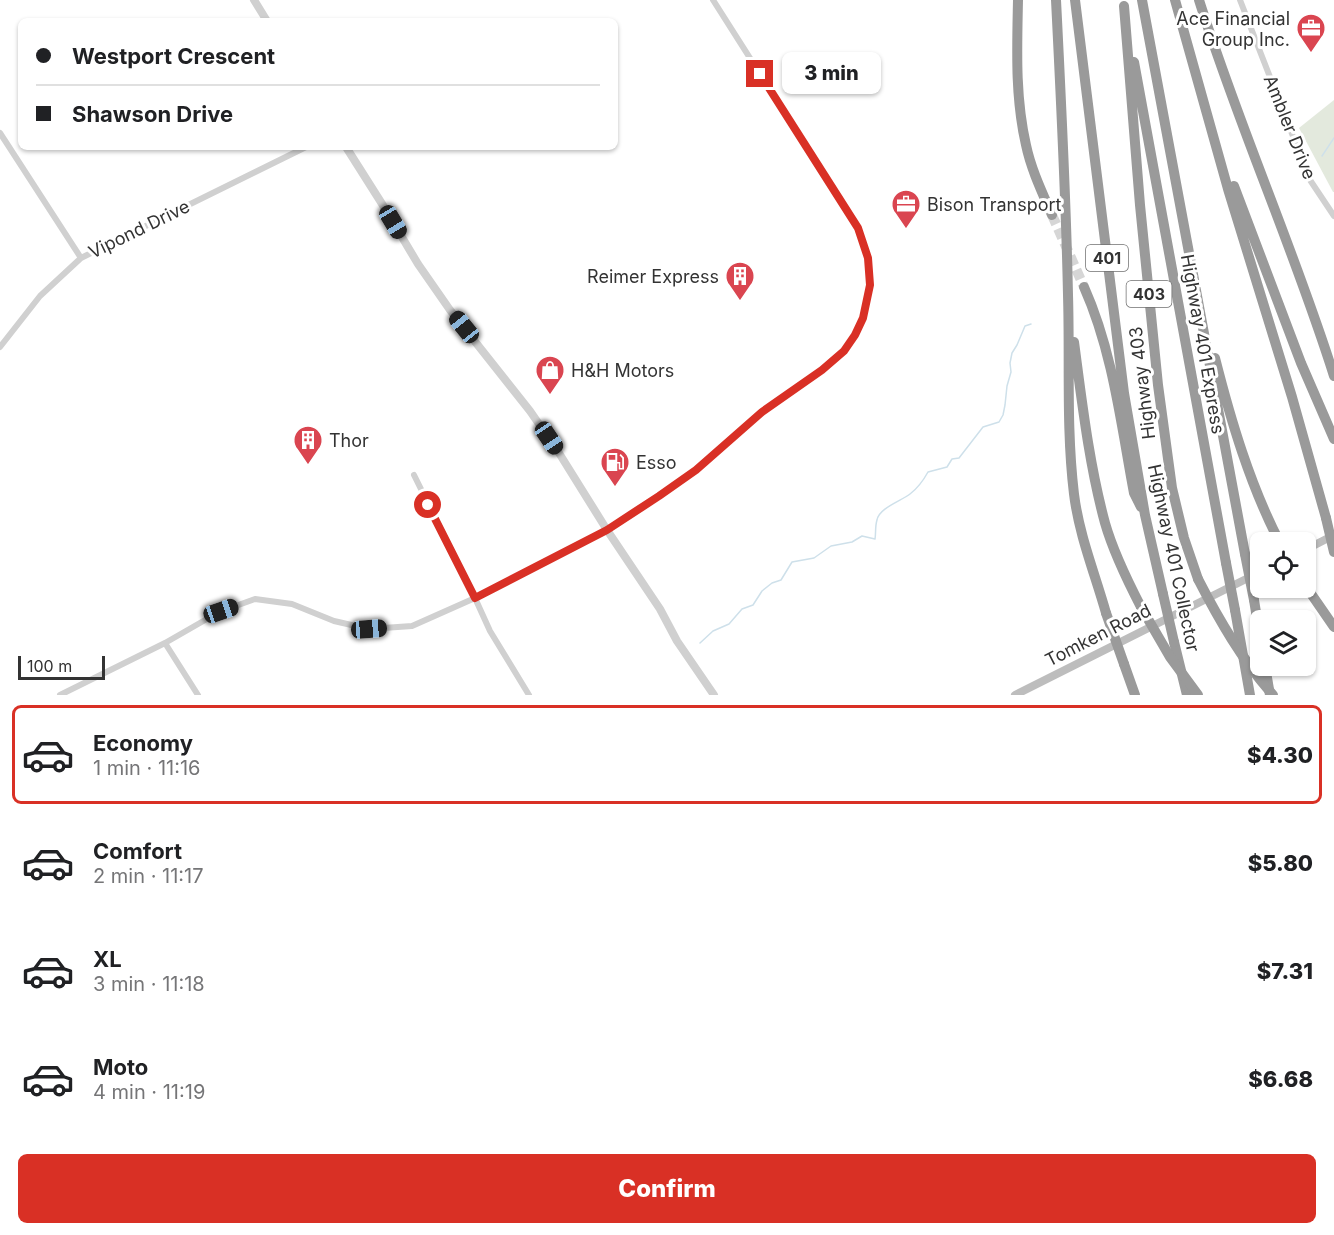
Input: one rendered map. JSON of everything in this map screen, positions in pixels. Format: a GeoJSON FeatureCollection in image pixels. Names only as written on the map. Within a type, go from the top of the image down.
{"type":"FeatureCollection","features":[{"type":"Feature","properties":{"kind":"highway"},"geometry":{"type":"LineString","coordinates":[[1018,0],[1018,87],[1021,116],[1034,173],[1052,215]]}},
{"type":"Feature","properties":{"kind":"highway"},"geometry":{"type":"LineString","coordinates":[[1056,0],[1066,193],[1069,401],[1074,493],[1082,531],[1106,613],[1135,695]]}},
{"type":"Feature","properties":{"kind":"highway","name":"Highway 401 Collector"},"geometry":{"type":"LineString","coordinates":[[1075,0],[1124,393],[1145,515],[1187,695]]}},
{"type":"Feature","properties":{"kind":"highway","name":"Highway 401 Express"},"geometry":{"type":"LineString","coordinates":[[1142,0],[1256,610]]}},
{"type":"Feature","properties":{"kind":"highway"},"geometry":{"type":"LineString","coordinates":[[1175,0],[1228,189],[1292,397],[1334,552]]}},
{"type":"Feature","properties":{"kind":"highway"},"geometry":{"type":"LineString","coordinates":[[1198,0],[1334,376]]}},
{"type":"Feature","properties":{"kind":"highway","name":"Highway 401 Express"},"geometry":{"type":"LineString","coordinates":[[1123,3],[1250,695]]}},
{"type":"Feature","properties":{"kind":"highway","name":"Highway 403"},"geometry":{"type":"LineString","coordinates":[[1123,3],[1158,385],[1172,488],[1184,538],[1198,579],[1233,643],[1271,695]]}},
{"type":"Feature","properties":{"kind":"highway"},"geometry":{"type":"LineString","coordinates":[[1213,131],[1302,363],[1334,439]]}},
{"type":"Feature","properties":{"kind":"highway","name":"403"},"geometry":{"type":"LineString","coordinates":[[1190,259],[1225,398],[1259,498],[1275,532]]}},
{"type":"Feature","properties":{"kind":"highway"},"geometry":{"type":"LineString","coordinates":[[1084,287],[1101,331],[1134,493],[1145,515]]}},
{"type":"Feature","properties":{"kind":"highway"},"geometry":{"type":"LineString","coordinates":[[1068,297],[1092,465],[1105,524],[1141,607],[1170,657],[1198,695]]}},
{"type":"Feature","properties":{"kind":"highway"},"geometry":{"type":"LineString","coordinates":[[1314,598],[1334,627]]}},
{"type":"Feature","properties":{"kind":"highway"},"geometry":{"type":"LineString","coordinates":[[1267,676],[1271,695]]}},
{"type":"Feature","properties":{"kind":"main road"},"geometry":{"type":"LineString","coordinates":[[1316,544],[1334,535]]}},
{"type":"Feature","properties":{"kind":"main road","name":"Tomken Road"},"geometry":{"type":"LineString","coordinates":[[1015,695],[1250,577]]}},
{"type":"Feature","properties":{"kind":"street"},"geometry":{"type":"LineString","coordinates":[[254,0],[265,18]]}},
{"type":"Feature","properties":{"kind":"street"},"geometry":{"type":"LineString","coordinates":[[60,695],[165,643],[219,612],[255,599],[292,604],[334,621],[369,629],[411,626],[475,598],[607,530],[659,496],[693,471],[762,412],[822,370],[844,351],[863,318],[870,285],[868,258],[858,228],[713,0]]}},
{"type":"Feature","properties":{"kind":"street","name":"Ambler Drive"},"geometry":{"type":"LineString","coordinates":[[1240,0],[1310,180],[1334,216]]}},
{"type":"Feature","properties":{"kind":"street"},"geometry":{"type":"LineString","coordinates":[[0,133],[81,258]]}},
{"type":"Feature","properties":{"kind":"street","name":"Vipond Drive"},"geometry":{"type":"LineString","coordinates":[[0,347],[40,296],[81,258],[300,150]]}},
{"type":"Feature","properties":{"kind":"street"},"geometry":{"type":"LineString","coordinates":[[348,150],[418,264],[452,312],[530,411],[559,453],[714,695]]}},
{"type":"Feature","properties":{"kind":"street"},"geometry":{"type":"LineString","coordinates":[[414,475],[490,631],[529,695]]}},
{"type":"Feature","properties":{"kind":"street"},"geometry":{"type":"LineString","coordinates":[[165,643],[198,695]]}},
{"type":"Feature","properties":{"kind":"shaded area"},"geometry":{"type":"Polygon","coordinates":[[[1334,100],[1334,192],[1333,192],[1299,128],[1334,100]]]}},
{"type":"Feature","properties":{"kind":"waterway"},"geometry":{"type":"LineString","coordinates":[[1322,156],[1334,138]]}},
{"type":"Feature","properties":{"kind":"waterway"},"geometry":{"type":"LineString","coordinates":[[700,643],[713,631],[729,624],[742,609],[753,605],[762,591],[772,583],[781,580],[792,562],[814,558],[831,546],[852,542],[862,536],[875,539],[876,522],[882,512],[913,492],[928,472],[947,467],[952,459],[959,458],[983,427],[999,422],[1005,405],[1012,353],[1025,326],[1031,324]]}},
{"type":"Feature","properties":{"kind":"tunnel"},"geometry":{"type":"LineString","coordinates":[[1052,215],[1084,287]]}},
{"type":"Feature","properties":{"kind":"place","name":"Ace Financial Group Inc."},"geometry":{"type":"Point","coordinates":[1311,54]}},
{"type":"Feature","properties":{"kind":"place","name":"Bison Transport"},"geometry":{"type":"Point","coordinates":[906,230]}},
{"type":"Feature","properties":{"kind":"place","name":"Reimer Express"},"geometry":{"type":"Point","coordinates":[740,302]}},
{"type":"Feature","properties":{"kind":"place","name":"H&H Motors"},"geometry":{"type":"Point","coordinates":[550,396]}},
{"type":"Feature","properties":{"kind":"place","name":"Thor"},"geometry":{"type":"Point","coordinates":[308,466]}},
{"type":"Feature","properties":{"kind":"place","name":"Esso"},"geometry":{"type":"Point","coordinates":[615,488]}},
{"type":"Feature","properties":{"kind":"route"},"geometry":{"type":"LineString","coordinates":[[428,505],[475,598],[607,530],[659,496],[696,470],[781,397],[822,370],[844,351],[863,318],[870,285],[868,258],[858,228],[760,74]]}}]}
